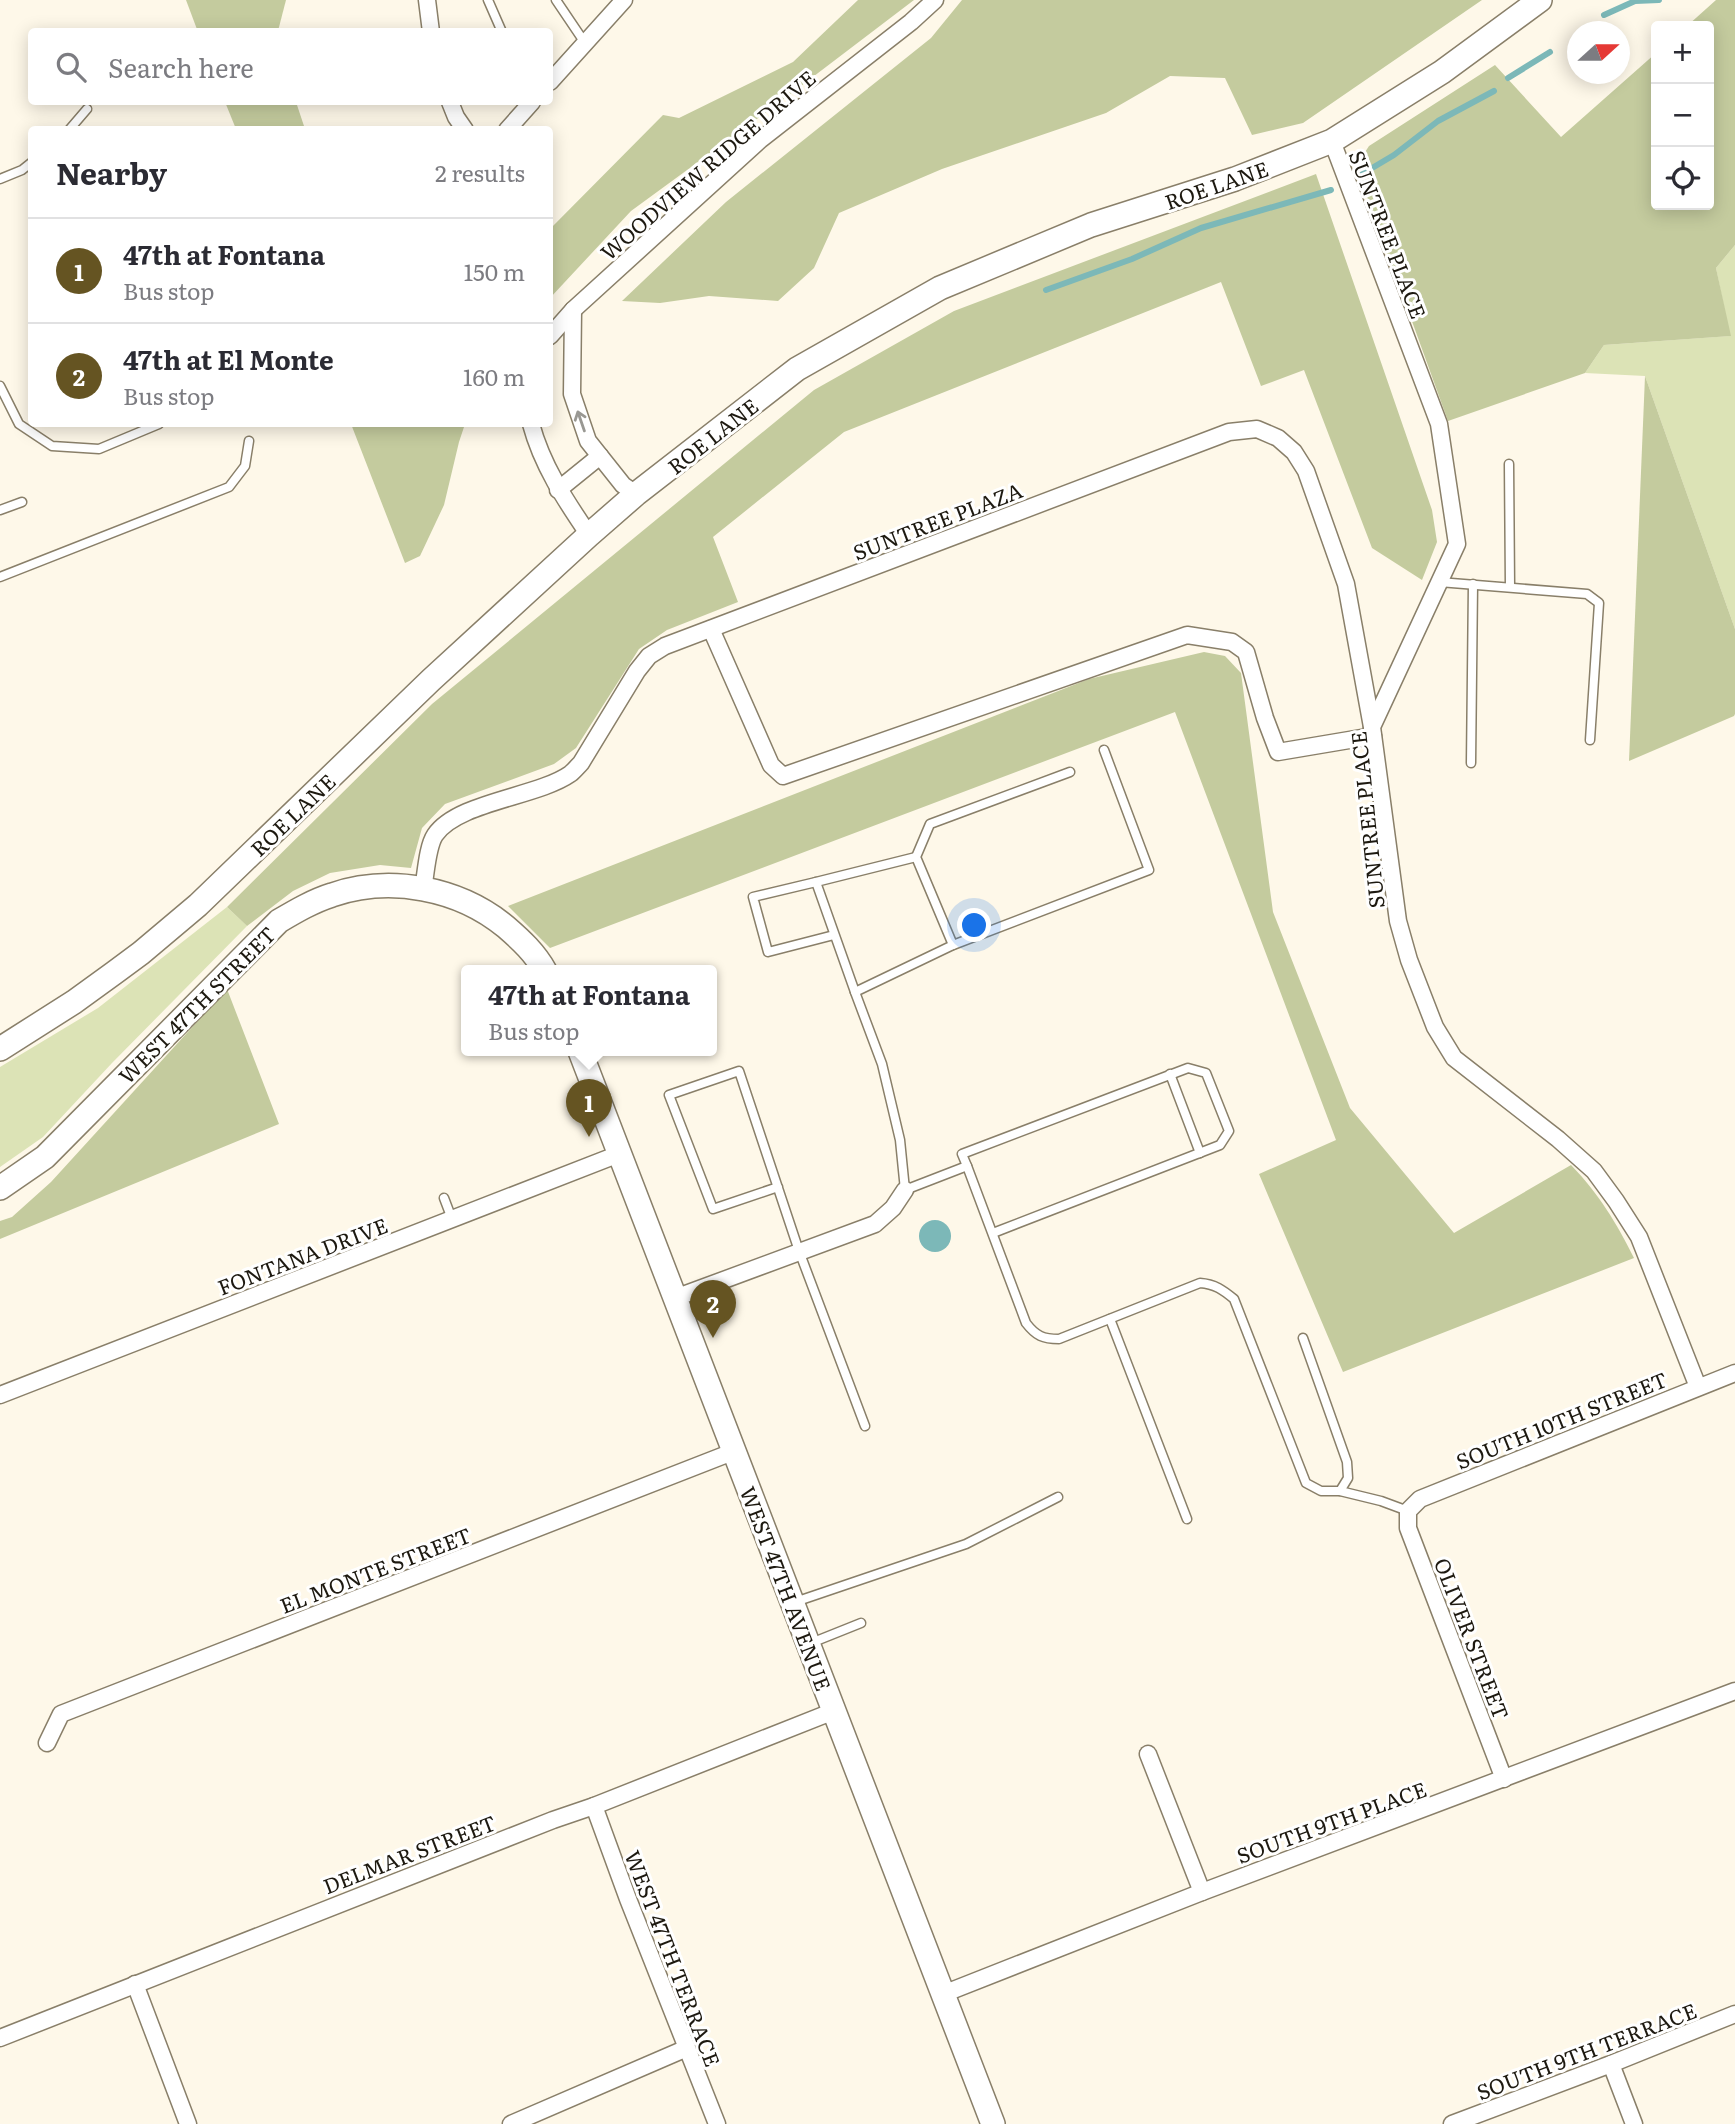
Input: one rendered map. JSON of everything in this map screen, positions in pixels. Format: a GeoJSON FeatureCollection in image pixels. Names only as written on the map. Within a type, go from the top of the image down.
{"type":"FeatureCollection","features":[{"type":"Feature","properties":{"kind":"street"},"geometry":{"type":"LineString","coordinates":[[427,0],[430,28]]}},
{"type":"Feature","properties":{"kind":"street"},"geometry":{"type":"LineString","coordinates":[[553,79],[624,0]]}},
{"type":"Feature","properties":{"kind":"street","name":"WOODVIEW RIDGE DRIVE"},"geometry":{"type":"LineString","coordinates":[[553,333],[573,310],[760,140],[935,0]]}},
{"type":"Feature","properties":{"kind":"street","name":"ROE LANE"},"geometry":{"type":"LineString","coordinates":[[0,1049],[84,995],[141,953],[198,905],[431,680],[589,535],[636,494],[797,369],[940,288],[1090,225],[1235,179],[1332,141],[1442,72],[1541,0]]}},
{"type":"Feature","properties":{"kind":"street"},"geometry":{"type":"LineString","coordinates":[[451,105],[462,126]]}},
{"type":"Feature","properties":{"kind":"street"},"geometry":{"type":"LineString","coordinates":[[511,126],[529,105]]}},
{"type":"Feature","properties":{"kind":"street","name":"SUNTREE PLACE"},"geometry":{"type":"LineString","coordinates":[[1332,141],[1439,424],[1457,544],[1373,732],[1398,921],[1409,960],[1435,1027],[1454,1058],[1558,1139],[1594,1171],[1609,1191],[1639,1237],[1698,1387]]}},
{"type":"Feature","properties":{"kind":"street"},"geometry":{"type":"LineString","coordinates":[[573,310],[572,394],[588,441],[623,485],[636,494]]}},
{"type":"Feature","properties":{"kind":"street"},"geometry":{"type":"LineString","coordinates":[[532,427],[536,444],[558,490],[589,535]]}},
{"type":"Feature","properties":{"kind":"street","name":"SUNTREE PLAZA"},"geometry":{"type":"LineString","coordinates":[[423,889],[435,835],[451,820],[469,811],[569,775],[581,763],[637,671],[649,656],[665,646],[1229,432],[1257,429],[1279,438],[1294,452],[1306,471],[1346,583],[1373,732]]}},
{"type":"Feature","properties":{"kind":"street"},"geometry":{"type":"LineString","coordinates":[[558,490],[600,456]]}},
{"type":"Feature","properties":{"kind":"street"},"geometry":{"type":"LineString","coordinates":[[711,629],[771,765],[783,776],[1187,635],[1232,642],[1246,652],[1278,752],[1373,732]]}},
{"type":"Feature","properties":{"kind":"street","name":"WEST 47TH STREET"},"geometry":{"type":"LineString","coordinates":[[0,1188],[45,1157],[279,921],[334,894],[392,886],[423,889]]}},
{"type":"Feature","properties":{"kind":"street"},"geometry":{"type":"LineString","coordinates":[[423,889],[475,906],[498,920],[520,939],[542,965]]}},
{"type":"Feature","properties":{"kind":"street","name":"WEST 47TH AVENUE"},"geometry":{"type":"LineString","coordinates":[[582,1056],[993,2124]]}},
{"type":"Feature","properties":{"kind":"street","name":"FONTANA DRIVE"},"geometry":{"type":"LineString","coordinates":[[0,1395],[619,1154]]}},
{"type":"Feature","properties":{"kind":"street"},"geometry":{"type":"LineString","coordinates":[[675,1298],[875,1224],[893,1208],[905,1190]]}},
{"type":"Feature","properties":{"kind":"street","name":"SOUTH 10TH STREET"},"geometry":{"type":"LineString","coordinates":[[1408,1511],[1420,1499],[1735,1373]]}},
{"type":"Feature","properties":{"kind":"street","name":"EL MONTE STREET"},"geometry":{"type":"LineString","coordinates":[[47,1744],[61,1714],[735,1451]]}},
{"type":"Feature","properties":{"kind":"street","name":"OLIVER STREET"},"geometry":{"type":"LineString","coordinates":[[1408,1511],[1408,1528],[1504,1779]]}},
{"type":"Feature","properties":{"kind":"street","name":"SOUTH 9TH PLACE"},"geometry":{"type":"LineString","coordinates":[[943,1994],[1202,1892],[1735,1691]]}},
{"type":"Feature","properties":{"kind":"street","name":"DELMAR STREET"},"geometry":{"type":"LineString","coordinates":[[0,2038],[834,1711]]}},
{"type":"Feature","properties":{"kind":"street"},"geometry":{"type":"LineString","coordinates":[[1148,1754],[1202,1892]]}},
{"type":"Feature","properties":{"kind":"street","name":"WEST 47TH TERRACE"},"geometry":{"type":"LineString","coordinates":[[594,1806],[717,2124]]}},
{"type":"Feature","properties":{"kind":"street"},"geometry":{"type":"LineString","coordinates":[[135,1984],[188,2124]]}},
{"type":"Feature","properties":{"kind":"street","name":"SOUTH 9TH TERRACE"},"geometry":{"type":"LineString","coordinates":[[1452,2124],[1735,2014]]}},
{"type":"Feature","properties":{"kind":"street"},"geometry":{"type":"LineString","coordinates":[[511,2124],[687,2048]]}},
{"type":"Feature","properties":{"kind":"street"},"geometry":{"type":"LineString","coordinates":[[1611,2064],[1634,2124]]}},
{"type":"Feature","properties":{"kind":"lane"},"geometry":{"type":"LineString","coordinates":[[488,0],[500,28]]}},
{"type":"Feature","properties":{"kind":"lane"},"geometry":{"type":"LineString","coordinates":[[556,0],[585,43]]}},
{"type":"Feature","properties":{"kind":"lane"},"geometry":{"type":"LineString","coordinates":[[72,126],[87,109]]}},
{"type":"Feature","properties":{"kind":"lane"},"geometry":{"type":"LineString","coordinates":[[0,179],[28,165]]}},
{"type":"Feature","properties":{"kind":"lane"},"geometry":{"type":"LineString","coordinates":[[0,386],[19,424],[52,446],[99,449],[152,427]]}},
{"type":"Feature","properties":{"kind":"lane"},"geometry":{"type":"LineString","coordinates":[[0,577],[229,487],[245,466],[249,441]]}},
{"type":"Feature","properties":{"kind":"lane"},"geometry":{"type":"LineString","coordinates":[[1508,464],[1510,587]]}},
{"type":"Feature","properties":{"kind":"lane"},"geometry":{"type":"LineString","coordinates":[[0,510],[23,502]]}},
{"type":"Feature","properties":{"kind":"lane"},"geometry":{"type":"LineString","coordinates":[[1439,582],[1587,594],[1599,603],[1590,740]]}},
{"type":"Feature","properties":{"kind":"lane"},"geometry":{"type":"LineString","coordinates":[[1471,763],[1473,584]]}},
{"type":"Feature","properties":{"kind":"lane"},"geometry":{"type":"LineString","coordinates":[[855,992],[953,945],[1149,870],[1104,750]]}},
{"type":"Feature","properties":{"kind":"lane"},"geometry":{"type":"LineString","coordinates":[[953,945],[916,857],[930,824],[1070,772]]}},
{"type":"Feature","properties":{"kind":"lane"},"geometry":{"type":"LineString","coordinates":[[834,935],[768,952],[752,897],[916,857]]}},
{"type":"Feature","properties":{"kind":"lane"},"geometry":{"type":"LineString","coordinates":[[816,883],[882,1064],[900,1140],[905,1190],[967,1166]]}},
{"type":"Feature","properties":{"kind":"lane"},"geometry":{"type":"LineString","coordinates":[[993,1233],[1220,1145],[1229,1131],[1206,1073],[1188,1068],[962,1154],[1026,1323],[1034,1334],[1046,1339],[1059,1339],[1200,1283],[1212,1284],[1234,1298],[1306,1483],[1321,1490],[1340,1491],[1408,1511]]}},
{"type":"Feature","properties":{"kind":"lane"},"geometry":{"type":"LineString","coordinates":[[778,1187],[713,1209],[669,1095],[739,1071],[778,1187],[799,1251],[864,1426]]}},
{"type":"Feature","properties":{"kind":"lane"},"geometry":{"type":"LineString","coordinates":[[1170,1074],[1200,1153]]}},
{"type":"Feature","properties":{"kind":"lane"},"geometry":{"type":"LineString","coordinates":[[444,1198],[452,1219]]}},
{"type":"Feature","properties":{"kind":"lane"},"geometry":{"type":"LineString","coordinates":[[1110,1319],[1187,1519]]}},
{"type":"Feature","properties":{"kind":"lane"},"geometry":{"type":"LineString","coordinates":[[1303,1338],[1347,1462],[1348,1478],[1340,1491]]}},
{"type":"Feature","properties":{"kind":"lane"},"geometry":{"type":"LineString","coordinates":[[792,1603],[966,1544],[1058,1497]]}},
{"type":"Feature","properties":{"kind":"lane"},"geometry":{"type":"LineString","coordinates":[[808,1644],[861,1623]]}},
{"type":"Feature","properties":{"kind":"green space"},"geometry":{"type":"Polygon","coordinates":[[[186,0],[286,0],[279,28],[196,28],[186,0]]]}},
{"type":"Feature","properties":{"kind":"green space"},"geometry":{"type":"Polygon","coordinates":[[[858,0],[914,0],[631,211],[553,295],[553,226],[663,115],[679,118],[793,62],[858,0]]]}},
{"type":"Feature","properties":{"kind":"green space"},"geometry":{"type":"Polygon","coordinates":[[[962,0],[1482,0],[1303,123],[1252,135],[1225,78],[1170,76],[1106,113],[942,169],[839,213],[814,268],[778,301],[709,296],[660,303],[622,301],[726,202],[931,38],[962,0]]]}},
{"type":"Feature","properties":{"kind":"green space"},"geometry":{"type":"Polygon","coordinates":[[[1716,0],[1735,0],[1735,245],[1716,268],[1731,336],[1604,345],[1585,373],[1448,421],[1356,166],[1369,146],[1495,65],[1561,137],[1621,84],[1630,84],[1630,76],[1651,57],[1651,210],[1714,210],[1714,21],[1693,21],[1716,0]]]}},
{"type":"Feature","properties":{"kind":"green space"},"geometry":{"type":"Polygon","coordinates":[[[226,105],[297,105],[304,126],[235,126],[226,105]]]}},
{"type":"Feature","properties":{"kind":"green space"},"geometry":{"type":"Polygon","coordinates":[[[1316,174],[1432,510],[1437,542],[1422,580],[1372,548],[1304,370],[1261,386],[1221,282],[844,432],[713,537],[738,602],[667,630],[639,649],[576,748],[554,764],[445,804],[422,828],[411,868],[380,865],[330,873],[293,891],[247,926],[227,907],[432,704],[814,390],[954,311],[1316,174]]]}},
{"type":"Feature","properties":{"kind":"green space"},"geometry":{"type":"Polygon","coordinates":[[[1735,245],[1735,629],[1645,376],[1585,373],[1604,345],[1730,336],[1716,268],[1735,245]]]}},
{"type":"Feature","properties":{"kind":"green space"},"geometry":{"type":"Polygon","coordinates":[[[1645,376],[1735,629],[1735,714],[1629,761],[1645,376]]]}},
{"type":"Feature","properties":{"kind":"green space"},"geometry":{"type":"Polygon","coordinates":[[[352,427],[464,427],[444,505],[420,556],[405,563],[352,427]]]}},
{"type":"Feature","properties":{"kind":"green space"},"geometry":{"type":"Polygon","coordinates":[[[1204,652],[1225,656],[1241,673],[1273,912],[1350,1108],[1454,1233],[1571,1165],[1606,1209],[1634,1258],[1343,1372],[1259,1174],[1336,1140],[1175,712],[550,948],[508,906],[1089,679],[1204,652]]]}},
{"type":"Feature","properties":{"kind":"green space"},"geometry":{"type":"Polygon","coordinates":[[[227,907],[247,926],[43,1137],[0,1167],[0,1067],[98,1008],[227,907]]]}},
{"type":"Feature","properties":{"kind":"green space"},"geometry":{"type":"Polygon","coordinates":[[[227,989],[279,1124],[0,1239],[0,1221],[12,1217],[51,1182],[227,989]]]}},
{"type":"Feature","properties":{"kind":"water"},"geometry":{"type":"Polygon","coordinates":[[[935,1220],[946,1225],[951,1236],[946,1247],[935,1252],[924,1247],[919,1236],[924,1225],[935,1220]]]}},
{"type":"Feature","properties":{"kind":"waterway"},"geometry":{"type":"LineString","coordinates":[[1604,15],[1635,1],[1659,0]]}},
{"type":"Feature","properties":{"kind":"waterway"},"geometry":{"type":"LineString","coordinates":[[1508,78],[1550,52]]}},
{"type":"Feature","properties":{"kind":"waterway"},"geometry":{"type":"LineString","coordinates":[[1362,174],[1394,155],[1438,121],[1494,91]]}},
{"type":"Feature","properties":{"kind":"waterway"},"geometry":{"type":"LineString","coordinates":[[1046,290],[1132,259],[1201,228],[1331,190]]}},
{"type":"Feature","properties":{"kind":"place","name":"47th at Fontana"},"geometry":{"type":"Point","coordinates":[589,1137]}},
{"type":"Feature","properties":{"kind":"place","name":"47th at El Monte"},"geometry":{"type":"Point","coordinates":[713,1338]}}]}
